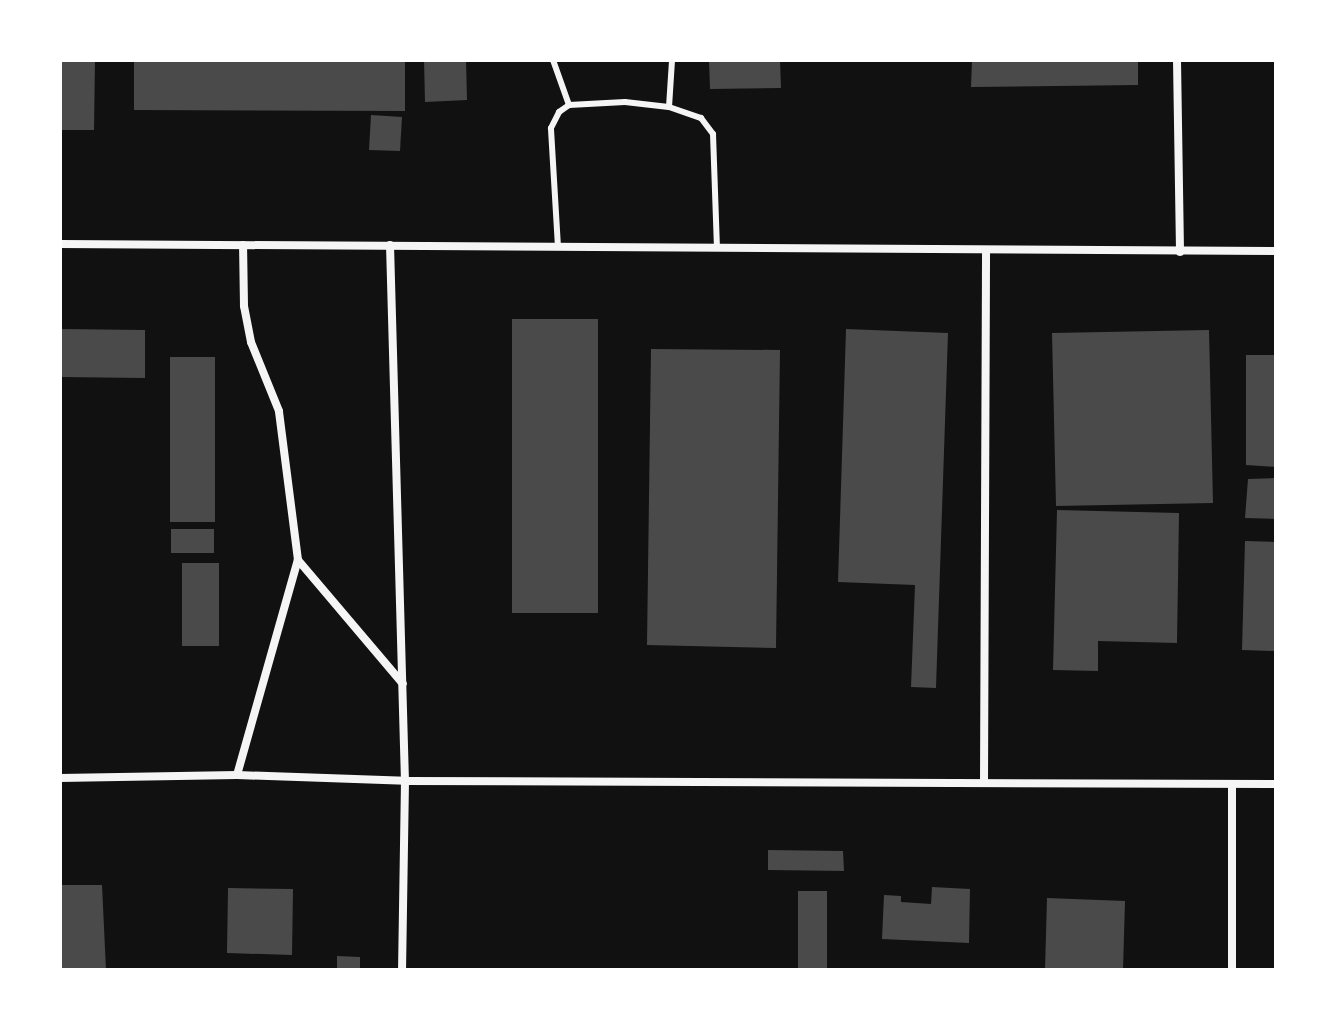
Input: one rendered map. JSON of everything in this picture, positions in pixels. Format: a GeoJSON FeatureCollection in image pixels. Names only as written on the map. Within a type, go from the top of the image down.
{"type":"FeatureCollection","features":[{"type":"Feature","properties":{"kind":"street"},"geometry":{"type":"LineString","coordinates":[[1177,60],[1180,252]]}},
{"type":"Feature","properties":{"kind":"street"},"geometry":{"type":"LineString","coordinates":[[60,244],[986,252],[1276,251]]}},
{"type":"Feature","properties":{"kind":"street"},"geometry":{"type":"LineString","coordinates":[[237,775],[298,560],[279,411],[251,342],[244,306],[243,245]]}},
{"type":"Feature","properties":{"kind":"street"},"geometry":{"type":"LineString","coordinates":[[390,245],[405,781],[402,970]]}},
{"type":"Feature","properties":{"kind":"street"},"geometry":{"type":"LineString","coordinates":[[984,783],[986,252]]}},
{"type":"Feature","properties":{"kind":"street"},"geometry":{"type":"LineString","coordinates":[[298,560],[403,684]]}},
{"type":"Feature","properties":{"kind":"street"},"geometry":{"type":"LineString","coordinates":[[60,778],[237,775],[405,781],[1276,784]]}},
{"type":"Feature","properties":{"kind":"street"},"geometry":{"type":"LineString","coordinates":[[1232,784],[1232,970]]}},
{"type":"Feature","properties":{"kind":"lane"},"geometry":{"type":"LineString","coordinates":[[553,60],[569,105]]}},
{"type":"Feature","properties":{"kind":"lane"},"geometry":{"type":"LineString","coordinates":[[669,107],[672,60]]}},
{"type":"Feature","properties":{"kind":"lane"},"geometry":{"type":"LineString","coordinates":[[558,247],[551,128],[559,112],[569,105],[625,102],[669,107],[701,118],[713,134],[717,248]]}},
{"type":"Feature","properties":{"kind":"building"},"geometry":{"type":"Polygon","coordinates":[[[60,60],[95,60],[94,130],[60,130],[60,60]]]}},
{"type":"Feature","properties":{"kind":"building"},"geometry":{"type":"Polygon","coordinates":[[[134,60],[405,60],[405,111],[134,110],[134,60]]]}},
{"type":"Feature","properties":{"kind":"building"},"geometry":{"type":"Polygon","coordinates":[[[424,60],[466,60],[467,100],[425,102],[424,60]]]}},
{"type":"Feature","properties":{"kind":"building"},"geometry":{"type":"Polygon","coordinates":[[[709,60],[780,60],[781,88],[710,89],[709,60]]]}},
{"type":"Feature","properties":{"kind":"building"},"geometry":{"type":"Polygon","coordinates":[[[972,60],[1138,60],[1138,85],[971,87],[972,60]]]}},
{"type":"Feature","properties":{"kind":"building"},"geometry":{"type":"Polygon","coordinates":[[[371,115],[402,117],[400,151],[369,150],[371,115]]]}},
{"type":"Feature","properties":{"kind":"building"},"geometry":{"type":"Polygon","coordinates":[[[512,319],[598,319],[598,613],[512,613],[512,319]]]}},
{"type":"Feature","properties":{"kind":"building"},"geometry":{"type":"Polygon","coordinates":[[[60,329],[145,330],[145,378],[60,377],[60,329]]]}},
{"type":"Feature","properties":{"kind":"building"},"geometry":{"type":"Polygon","coordinates":[[[846,329],[948,333],[936,688],[911,687],[915,585],[838,582],[846,329]]]}},
{"type":"Feature","properties":{"kind":"building"},"geometry":{"type":"Polygon","coordinates":[[[1209,330],[1213,503],[1056,506],[1052,333],[1209,330]]]}},
{"type":"Feature","properties":{"kind":"building"},"geometry":{"type":"Polygon","coordinates":[[[651,349],[780,350],[776,648],[647,645],[651,349]]]}},
{"type":"Feature","properties":{"kind":"building"},"geometry":{"type":"Polygon","coordinates":[[[1246,355],[1276,355],[1276,467],[1246,465],[1246,355]]]}},
{"type":"Feature","properties":{"kind":"building"},"geometry":{"type":"Polygon","coordinates":[[[170,357],[215,357],[215,522],[170,522],[170,357]]]}},
{"type":"Feature","properties":{"kind":"building"},"geometry":{"type":"Polygon","coordinates":[[[1276,478],[1276,519],[1245,518],[1248,479],[1276,478]]]}},
{"type":"Feature","properties":{"kind":"building"},"geometry":{"type":"Polygon","coordinates":[[[1057,510],[1179,513],[1177,643],[1098,641],[1098,671],[1053,670],[1057,510]]]}},
{"type":"Feature","properties":{"kind":"building"},"geometry":{"type":"Polygon","coordinates":[[[171,529],[214,529],[214,553],[171,553],[171,529]]]}},
{"type":"Feature","properties":{"kind":"building"},"geometry":{"type":"Polygon","coordinates":[[[1245,541],[1276,542],[1276,651],[1242,650],[1245,541]]]}},
{"type":"Feature","properties":{"kind":"building"},"geometry":{"type":"Polygon","coordinates":[[[182,563],[219,563],[219,646],[182,646],[182,563]]]}},
{"type":"Feature","properties":{"kind":"building"},"geometry":{"type":"Polygon","coordinates":[[[768,850],[843,851],[844,871],[768,870],[768,850]]]}},
{"type":"Feature","properties":{"kind":"building"},"geometry":{"type":"Polygon","coordinates":[[[60,885],[102,885],[106,970],[60,970],[60,885]]]}},
{"type":"Feature","properties":{"kind":"building"},"geometry":{"type":"Polygon","coordinates":[[[932,887],[970,889],[969,943],[882,939],[884,895],[901,896],[901,902],[931,904],[932,887]]]}},
{"type":"Feature","properties":{"kind":"building"},"geometry":{"type":"Polygon","coordinates":[[[228,888],[293,889],[292,955],[227,953],[228,888]]]}},
{"type":"Feature","properties":{"kind":"building"},"geometry":{"type":"Polygon","coordinates":[[[798,891],[827,891],[827,970],[798,970],[798,891]]]}},
{"type":"Feature","properties":{"kind":"building"},"geometry":{"type":"Polygon","coordinates":[[[1047,898],[1125,901],[1123,970],[1045,970],[1047,898]]]}},
{"type":"Feature","properties":{"kind":"building"},"geometry":{"type":"Polygon","coordinates":[[[337,956],[360,957],[360,970],[337,970],[337,956]]]}}]}
